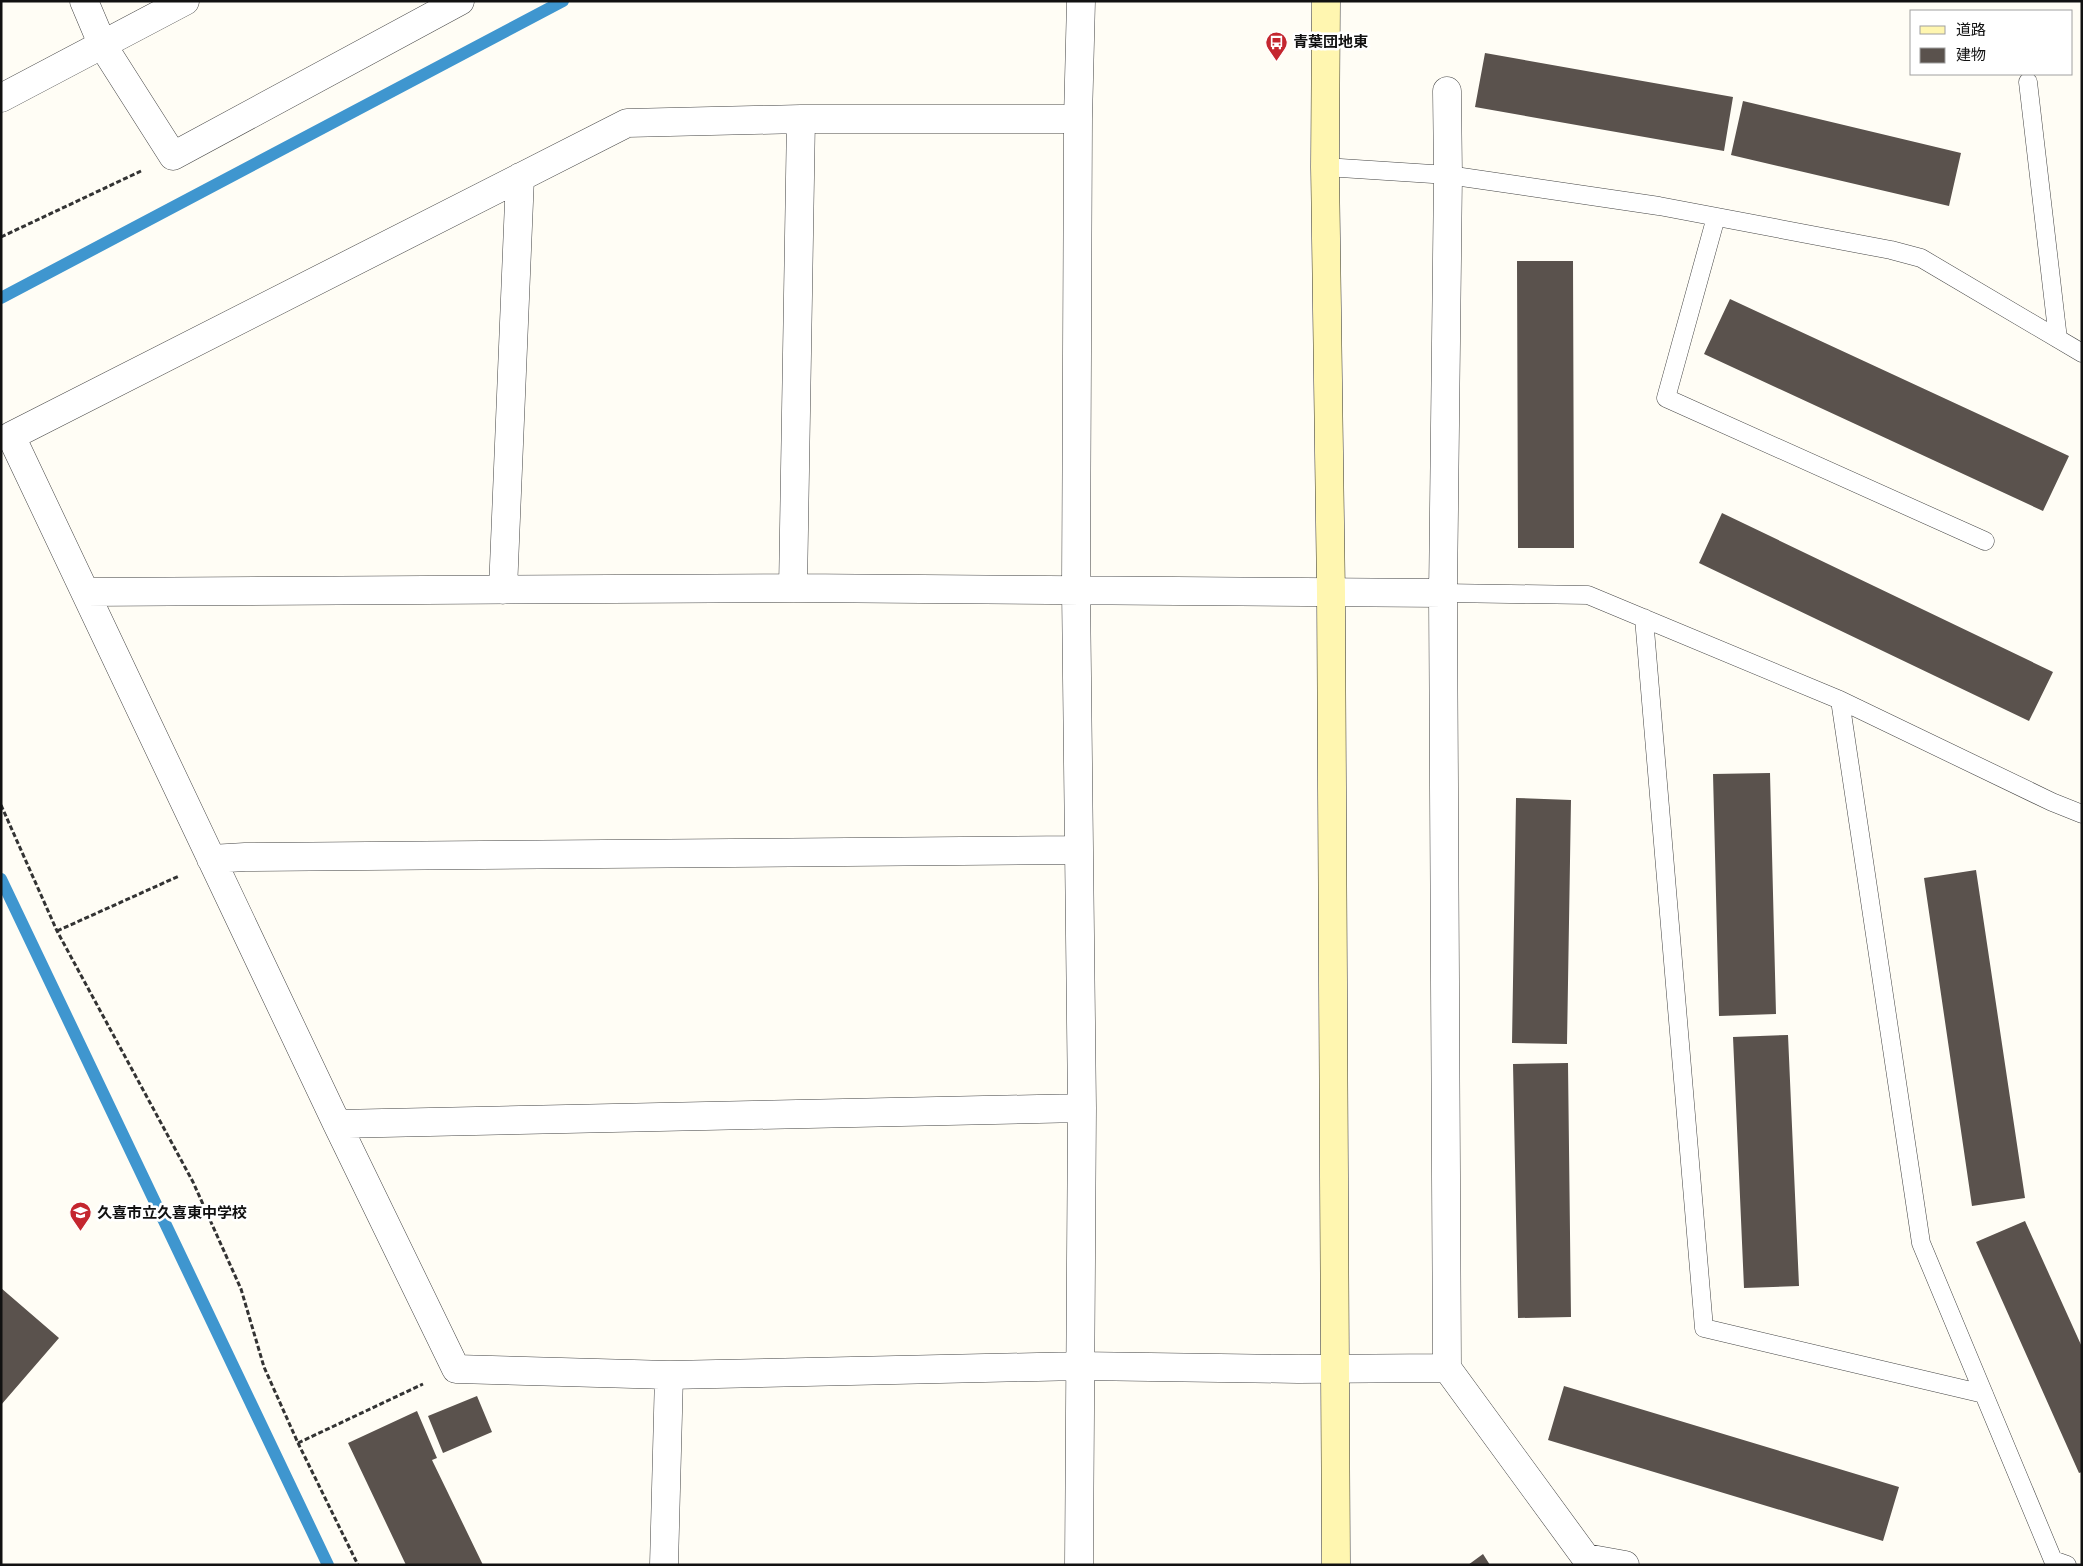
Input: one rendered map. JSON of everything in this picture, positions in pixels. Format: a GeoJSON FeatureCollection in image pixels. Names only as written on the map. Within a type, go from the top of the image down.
{"type":"FeatureCollection","features":[{"type":"Feature","properties":{"kind":"street"},"geometry":{"type":"LineString","coordinates":[[84,1],[103,46],[172,156],[460,1]]}},
{"type":"Feature","properties":{"kind":"street"},"geometry":{"type":"LineString","coordinates":[[1,98],[103,46],[185,1]]}},
{"type":"Feature","properties":{"kind":"street"},"geometry":{"type":"LineString","coordinates":[[1079,1565],[1082,1108],[1076,590],[1078,119],[1081,1]]}},
{"type":"Feature","properties":{"kind":"street"},"geometry":{"type":"LineString","coordinates":[[1326,1],[1325,167],[1332,592],[1336,1565]]}},
{"type":"Feature","properties":{"kind":"street"},"geometry":{"type":"LineString","coordinates":[[1447,92],[1448,175],[1443,593],[1447,1368],[1586,1558],[1625,1565]]}},
{"type":"Feature","properties":{"kind":"street"},"geometry":{"type":"LineString","coordinates":[[1078,119],[801,119],[627,123],[11,436],[337,1124],[456,1369],[669,1375],[1080,1366],[1335,1369],[1447,1368]]}},
{"type":"Feature","properties":{"kind":"street"},"geometry":{"type":"LineString","coordinates":[[793,588],[801,119]]}},
{"type":"Feature","properties":{"kind":"street"},"geometry":{"type":"LineString","coordinates":[[503,590],[520,177]]}},
{"type":"Feature","properties":{"kind":"street"},"geometry":{"type":"LineString","coordinates":[[85,592],[793,588],[1443,593]]}},
{"type":"Feature","properties":{"kind":"street"},"geometry":{"type":"LineString","coordinates":[[211,859],[1078,850]]}},
{"type":"Feature","properties":{"kind":"street"},"geometry":{"type":"LineString","coordinates":[[337,1124],[1082,1108]]}},
{"type":"Feature","properties":{"kind":"street"},"geometry":{"type":"LineString","coordinates":[[664,1565],[669,1375]]}},
{"type":"Feature","properties":{"kind":"lane"},"geometry":{"type":"LineString","coordinates":[[2028,82],[2058,339]]}},
{"type":"Feature","properties":{"kind":"lane"},"geometry":{"type":"LineString","coordinates":[[1325,167],[1448,175],[1658,206],[1921,258],[2082,353]]}},
{"type":"Feature","properties":{"kind":"lane"},"geometry":{"type":"LineString","coordinates":[[1716,216],[1666,398],[1985,540]]}},
{"type":"Feature","properties":{"kind":"lane"},"geometry":{"type":"LineString","coordinates":[[1443,593],[1588,595],[1840,700],[2052,802],[2082,814]]}},
{"type":"Feature","properties":{"kind":"lane"},"geometry":{"type":"LineString","coordinates":[[1644,618],[1704,1328],[1984,1394]]}},
{"type":"Feature","properties":{"kind":"lane"},"geometry":{"type":"LineString","coordinates":[[1840,700],[1921,1243],[2053,1560],[2068,1565]]}},
{"type":"Feature","properties":{"kind":"path"},"geometry":{"type":"LineString","coordinates":[[1,237],[172,156]]}},
{"type":"Feature","properties":{"kind":"path"},"geometry":{"type":"LineString","coordinates":[[1,805],[57,931],[194,1182],[241,1290],[264,1367],[298,1443],[358,1565]]}},
{"type":"Feature","properties":{"kind":"path"},"geometry":{"type":"LineString","coordinates":[[57,931],[211,859]]}},
{"type":"Feature","properties":{"kind":"path"},"geometry":{"type":"LineString","coordinates":[[298,1443],[456,1369]]}},
{"type":"Feature","properties":{"kind":"building"},"geometry":{"type":"Polygon","coordinates":[[[1485,53],[1733,97],[1724,151],[1475,107],[1485,53]]]}},
{"type":"Feature","properties":{"kind":"building"},"geometry":{"type":"Polygon","coordinates":[[[1743,101],[1961,153],[1949,206],[1731,155],[1743,101]]]}},
{"type":"Feature","properties":{"kind":"building"},"geometry":{"type":"Polygon","coordinates":[[[1517,261],[1573,261],[1574,548],[1518,548],[1517,261]]]}},
{"type":"Feature","properties":{"kind":"building"},"geometry":{"type":"Polygon","coordinates":[[[1730,299],[2069,456],[2043,511],[1704,354],[1730,299]]]}},
{"type":"Feature","properties":{"kind":"building"},"geometry":{"type":"Polygon","coordinates":[[[1722,513],[2053,672],[2029,721],[1699,563],[1722,513]]]}},
{"type":"Feature","properties":{"kind":"building"},"geometry":{"type":"Polygon","coordinates":[[[1770,773],[1776,1014],[1719,1016],[1713,774],[1770,773]]]}},
{"type":"Feature","properties":{"kind":"building"},"geometry":{"type":"Polygon","coordinates":[[[1516,798],[1571,800],[1567,1044],[1512,1043],[1516,798]]]}},
{"type":"Feature","properties":{"kind":"building"},"geometry":{"type":"Polygon","coordinates":[[[1976,870],[2025,1198],[1972,1206],[1924,878],[1976,870]]]}},
{"type":"Feature","properties":{"kind":"building"},"geometry":{"type":"Polygon","coordinates":[[[1788,1035],[1799,1286],[1744,1288],[1733,1037],[1788,1035]]]}},
{"type":"Feature","properties":{"kind":"building"},"geometry":{"type":"Polygon","coordinates":[[[1568,1063],[1571,1317],[1518,1318],[1513,1064],[1568,1063]]]}},
{"type":"Feature","properties":{"kind":"building"},"geometry":{"type":"Polygon","coordinates":[[[2025,1221],[2082,1347],[2082,1472],[2079,1473],[1976,1242],[2025,1221]]]}},
{"type":"Feature","properties":{"kind":"building"},"geometry":{"type":"Polygon","coordinates":[[[1,1288],[59,1338],[1,1405],[1,1288]]]}},
{"type":"Feature","properties":{"kind":"building"},"geometry":{"type":"Polygon","coordinates":[[[1564,1386],[1899,1487],[1883,1541],[1548,1440],[1564,1386]]]}},
{"type":"Feature","properties":{"kind":"building"},"geometry":{"type":"Polygon","coordinates":[[[477,1396],[492,1432],[443,1453],[428,1416],[477,1396]]]}},
{"type":"Feature","properties":{"kind":"building"},"geometry":{"type":"Polygon","coordinates":[[[417,1411],[437,1458],[432,1460],[483,1565],[406,1565],[348,1443],[417,1411]]]}},
{"type":"Feature","properties":{"kind":"building"},"geometry":{"type":"Polygon","coordinates":[[[1483,1554],[1490,1565],[1468,1565],[1483,1554]]]}},
{"type":"Feature","properties":{"kind":"waterway"},"geometry":{"type":"LineString","coordinates":[[1,298],[563,1]]}},
{"type":"Feature","properties":{"kind":"waterway"},"geometry":{"type":"LineString","coordinates":[[1,879],[328,1565]]}},
{"type":"Feature","properties":{"kind":"place","name":"青葉団地東"},"geometry":{"type":"Point","coordinates":[1277,61]}},
{"type":"Feature","properties":{"kind":"place","name":"久喜市立久喜東中学校"},"geometry":{"type":"Point","coordinates":[81,1232]}}]}
